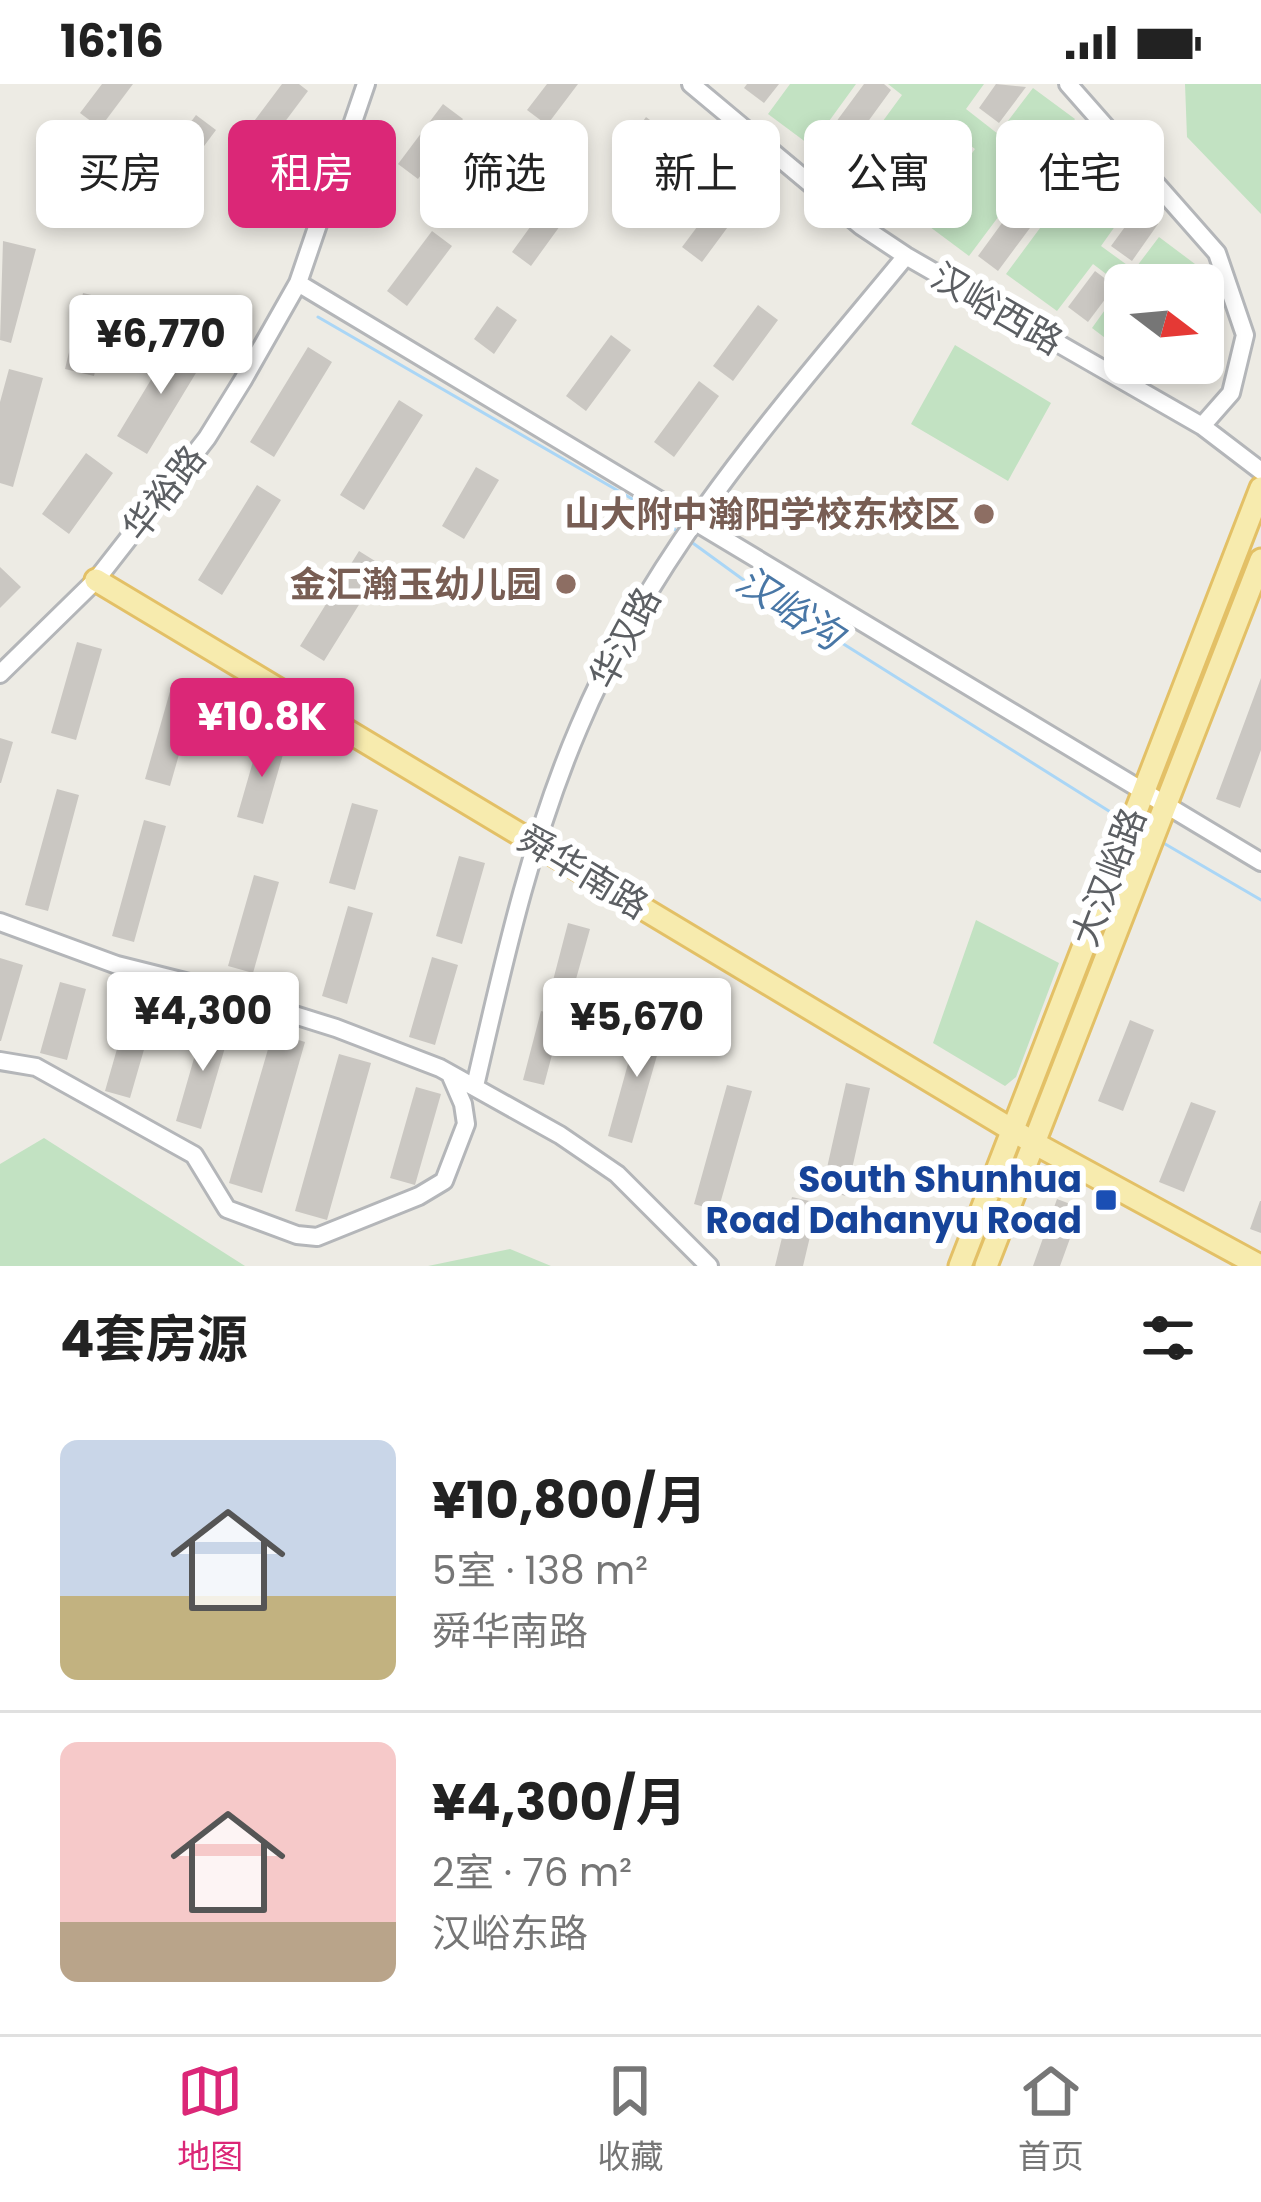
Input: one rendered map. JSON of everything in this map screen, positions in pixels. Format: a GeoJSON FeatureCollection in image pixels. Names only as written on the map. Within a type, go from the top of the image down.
{"type":"FeatureCollection","features":[{"type":"Feature","properties":{"kind":"main road","name":"大汉峪路"},"geometry":{"type":"LineString","coordinates":[[960,1266],[1261,488]]}},
{"type":"Feature","properties":{"kind":"main road","name":"大汉峪路"},"geometry":{"type":"LineString","coordinates":[[986,1266],[1261,560]]}},
{"type":"Feature","properties":{"kind":"main road","name":"舜华南路"},"geometry":{"type":"LineString","coordinates":[[96,580],[1034,1143],[1260,1266]]}},
{"type":"Feature","properties":{"kind":"street","name":"华裕路"},"geometry":{"type":"LineString","coordinates":[[0,674],[96,580],[206,438],[298,283],[366,84]]}},
{"type":"Feature","properties":{"kind":"street","name":"汉峪西路"},"geometry":{"type":"LineString","coordinates":[[691,84],[861,226],[1202,426],[1261,471]]}},
{"type":"Feature","properties":{"kind":"street"},"geometry":{"type":"LineString","coordinates":[[1068,84],[1217,253],[1245,335],[1231,393],[1202,426]]}},
{"type":"Feature","properties":{"kind":"street","name":"华汉路"},"geometry":{"type":"LineString","coordinates":[[475,1086],[536,844],[579,725],[637,611],[687,530],[906,256]]}},
{"type":"Feature","properties":{"kind":"street"},"geometry":{"type":"LineString","coordinates":[[298,283],[687,530],[1143,788],[1261,862]]}},
{"type":"Feature","properties":{"kind":"street"},"geometry":{"type":"LineString","coordinates":[[0,922],[117,965],[336,1028],[450,1073],[560,1135],[617,1174],[709,1266]]}},
{"type":"Feature","properties":{"kind":"street"},"geometry":{"type":"LineString","coordinates":[[0,1061],[36,1067],[194,1155],[227,1209],[297,1235],[317,1237],[419,1196],[444,1181],[466,1124],[464,1103],[450,1073]]}},
{"type":"Feature","properties":{"kind":"green space"},"geometry":{"type":"Polygon","coordinates":[[[790,84],[856,84],[830,120],[804,120],[804,141],[768,114],[790,84]]]}},
{"type":"Feature","properties":{"kind":"green space"},"geometry":{"type":"Polygon","coordinates":[[[888,84],[984,84],[966,109],[996,132],[996,220],[969,256],[931,228],[972,228],[972,120],[884,120],[902,95],[888,84]]]}},
{"type":"Feature","properties":{"kind":"green space"},"geometry":{"type":"Polygon","coordinates":[[[1185,84],[1261,84],[1261,214],[1187,137],[1185,84]]]}},
{"type":"Feature","properties":{"kind":"green space"},"geometry":{"type":"Polygon","coordinates":[[[1033,88],[1074,120],[1009,120],[1033,88]]]}},
{"type":"Feature","properties":{"kind":"green space"},"geometry":{"type":"Polygon","coordinates":[[[1040,228],[1114,228],[1101,246],[1126,264],[1104,264],[1104,272],[1093,264],[1057,311],[1006,274],[1040,228]]]}},
{"type":"Feature","properties":{"kind":"green space"},"geometry":{"type":"Polygon","coordinates":[[[1159,237],[1195,264],[1139,264],[1159,237]]]}},
{"type":"Feature","properties":{"kind":"green space"},"geometry":{"type":"Polygon","coordinates":[[[1104,311],[1104,337],[1092,328],[1104,311]]]}},
{"type":"Feature","properties":{"kind":"green space"},"geometry":{"type":"Polygon","coordinates":[[[955,345],[1051,403],[1008,481],[911,424],[955,345]]]}},
{"type":"Feature","properties":{"kind":"green space"},"geometry":{"type":"Polygon","coordinates":[[[976,920],[1059,963],[1016,1077],[1005,1086],[933,1043],[976,920]]]}},
{"type":"Feature","properties":{"kind":"green space"},"geometry":{"type":"Polygon","coordinates":[[[44,1138],[245,1266],[0,1266],[0,1164],[44,1138]]]}},
{"type":"Feature","properties":{"kind":"green space"},"geometry":{"type":"Polygon","coordinates":[[[510,1249],[551,1266],[428,1266],[510,1249]]]}},
{"type":"Feature","properties":{"kind":"building"},"geometry":{"type":"Polygon","coordinates":[[[102,84],[133,84],[106,120],[89,120],[80,113],[102,84]]]}},
{"type":"Feature","properties":{"kind":"building"},"geometry":{"type":"Polygon","coordinates":[[[282,84],[299,84],[308,91],[286,120],[255,120],[282,84]]]}},
{"type":"Feature","properties":{"kind":"building"},"geometry":{"type":"Polygon","coordinates":[[[547,84],[578,84],[551,120],[540,120],[527,110],[547,84]]]}},
{"type":"Feature","properties":{"kind":"building"},"geometry":{"type":"Polygon","coordinates":[[[747,84],[779,84],[764,103],[744,88],[747,84]]]}},
{"type":"Feature","properties":{"kind":"building"},"geometry":{"type":"Polygon","coordinates":[[[864,84],[884,84],[891,90],[869,120],[837,120],[864,84]]]}},
{"type":"Feature","properties":{"kind":"building"},"geometry":{"type":"Polygon","coordinates":[[[996,84],[1026,87],[1001,120],[979,108],[996,84]]]}},
{"type":"Feature","properties":{"kind":"building"},"geometry":{"type":"Polygon","coordinates":[[[443,104],[463,119],[462,120],[431,120],[443,104]]]}},
{"type":"Feature","properties":{"kind":"building"},"geometry":{"type":"Polygon","coordinates":[[[204,121],[216,130],[204,146],[204,121]]]}},
{"type":"Feature","properties":{"kind":"building"},"geometry":{"type":"Polygon","coordinates":[[[420,135],[418,179],[398,164],[420,135]]]}},
{"type":"Feature","properties":{"kind":"building"},"geometry":{"type":"Polygon","coordinates":[[[529,228],[558,228],[531,266],[512,252],[529,228]]]}},
{"type":"Feature","properties":{"kind":"building"},"geometry":{"type":"Polygon","coordinates":[[[696,228],[727,228],[702,262],[682,247],[696,228]]]}},
{"type":"Feature","properties":{"kind":"building"},"geometry":{"type":"Polygon","coordinates":[[[998,228],[1030,228],[998,271],[978,256],[998,228]]]}},
{"type":"Feature","properties":{"kind":"building"},"geometry":{"type":"Polygon","coordinates":[[[1124,228],[1155,228],[1132,261],[1111,246],[1124,228]]]}},
{"type":"Feature","properties":{"kind":"building"},"geometry":{"type":"Polygon","coordinates":[[[432,231],[452,246],[407,306],[387,291],[432,231]]]}},
{"type":"Feature","properties":{"kind":"building"},"geometry":{"type":"Polygon","coordinates":[[[3,241],[36,249],[11,343],[0,340],[3,241]]]}},
{"type":"Feature","properties":{"kind":"building"},"geometry":{"type":"Polygon","coordinates":[[[1095,271],[1104,278],[1104,301],[1088,322],[1068,307],[1095,271]]]}},
{"type":"Feature","properties":{"kind":"building"},"geometry":{"type":"Polygon","coordinates":[[[83,293],[112,300],[94,376],[65,369],[83,293]]]}},
{"type":"Feature","properties":{"kind":"building"},"geometry":{"type":"Polygon","coordinates":[[[758,305],[778,320],[733,381],[713,366],[758,305]]]}},
{"type":"Feature","properties":{"kind":"building"},"geometry":{"type":"Polygon","coordinates":[[[497,306],[517,320],[494,354],[474,339],[497,306]]]}},
{"type":"Feature","properties":{"kind":"building"},"geometry":{"type":"Polygon","coordinates":[[[611,335],[631,350],[586,411],[566,396],[611,335]]]}},
{"type":"Feature","properties":{"kind":"building"},"geometry":{"type":"Polygon","coordinates":[[[175,340],[205,358],[147,454],[117,436],[175,340]]]}},
{"type":"Feature","properties":{"kind":"building"},"geometry":{"type":"Polygon","coordinates":[[[308,347],[332,362],[274,457],[250,442],[308,347]]]}},
{"type":"Feature","properties":{"kind":"building"},"geometry":{"type":"Polygon","coordinates":[[[9,369],[43,378],[13,487],[0,483],[0,402],[9,369]]]}},
{"type":"Feature","properties":{"kind":"building"},"geometry":{"type":"Polygon","coordinates":[[[699,381],[719,396],[674,457],[654,442],[699,381]]]}},
{"type":"Feature","properties":{"kind":"building"},"geometry":{"type":"Polygon","coordinates":[[[399,400],[423,415],[364,510],[340,495],[399,400]]]}},
{"type":"Feature","properties":{"kind":"building"},"geometry":{"type":"Polygon","coordinates":[[[86,453],[113,473],[69,534],[42,514],[86,453]]]}},
{"type":"Feature","properties":{"kind":"building"},"geometry":{"type":"Polygon","coordinates":[[[476,467],[499,480],[464,539],[442,526],[476,467]]]}},
{"type":"Feature","properties":{"kind":"building"},"geometry":{"type":"Polygon","coordinates":[[[257,485],[281,500],[222,595],[198,580],[257,485]]]}},
{"type":"Feature","properties":{"kind":"building"},"geometry":{"type":"Polygon","coordinates":[[[359,551],[383,566],[324,661],[300,646],[359,551]]]}},
{"type":"Feature","properties":{"kind":"building"},"geometry":{"type":"Polygon","coordinates":[[[0,567],[21,587],[0,608],[0,567]]]}},
{"type":"Feature","properties":{"kind":"building"},"geometry":{"type":"Polygon","coordinates":[[[77,642],[102,649],[76,740],[51,733],[77,642]]]}},
{"type":"Feature","properties":{"kind":"building"},"geometry":{"type":"Polygon","coordinates":[[[1261,678],[1261,750],[1240,808],[1216,799],[1261,678]]]}},
{"type":"Feature","properties":{"kind":"building"},"geometry":{"type":"Polygon","coordinates":[[[171,688],[196,695],[170,786],[145,779],[171,688]]]}},
{"type":"Feature","properties":{"kind":"building"},"geometry":{"type":"Polygon","coordinates":[[[260,737],[286,744],[263,824],[237,817],[260,737]]]}},
{"type":"Feature","properties":{"kind":"building"},"geometry":{"type":"Polygon","coordinates":[[[0,738],[13,742],[1,783],[0,783],[0,738]]]}},
{"type":"Feature","properties":{"kind":"building"},"geometry":{"type":"Polygon","coordinates":[[[57,789],[79,795],[48,911],[25,905],[57,789]]]}},
{"type":"Feature","properties":{"kind":"building"},"geometry":{"type":"Polygon","coordinates":[[[352,803],[378,810],[355,890],[329,883],[352,803]]]}},
{"type":"Feature","properties":{"kind":"building"},"geometry":{"type":"Polygon","coordinates":[[[144,820],[166,826],[134,942],[112,936],[144,820]]]}},
{"type":"Feature","properties":{"kind":"building"},"geometry":{"type":"Polygon","coordinates":[[[459,856],[485,863],[462,944],[436,936],[459,856]]]}},
{"type":"Feature","properties":{"kind":"building"},"geometry":{"type":"Polygon","coordinates":[[[254,875],[279,882],[253,973],[228,966],[254,875]]]}},
{"type":"Feature","properties":{"kind":"building"},"geometry":{"type":"Polygon","coordinates":[[[348,906],[373,913],[347,1004],[322,996],[348,906]]]}},
{"type":"Feature","properties":{"kind":"building"},"geometry":{"type":"Polygon","coordinates":[[[568,923],[590,929],[571,997],[550,992],[568,923]]]}},
{"type":"Feature","properties":{"kind":"building"},"geometry":{"type":"Polygon","coordinates":[[[432,957],[458,965],[435,1045],[409,1037],[432,957]]]}},
{"type":"Feature","properties":{"kind":"building"},"geometry":{"type":"Polygon","coordinates":[[[0,958],[23,965],[1,1041],[0,1041],[0,958]]]}},
{"type":"Feature","properties":{"kind":"building"},"geometry":{"type":"Polygon","coordinates":[[[60,982],[86,989],[67,1060],[40,1053],[60,982]]]}},
{"type":"Feature","properties":{"kind":"building"},"geometry":{"type":"Polygon","coordinates":[[[131,1000],[156,1008],[130,1098],[105,1091],[131,1000]]]}},
{"type":"Feature","properties":{"kind":"building"},"geometry":{"type":"Polygon","coordinates":[[[541,1011],[562,1017],[544,1085],[523,1080],[541,1011]]]}},
{"type":"Feature","properties":{"kind":"building"},"geometry":{"type":"Polygon","coordinates":[[[641,1017],[666,1024],[632,1143],[608,1136],[641,1017]]]}},
{"type":"Feature","properties":{"kind":"building"},"geometry":{"type":"Polygon","coordinates":[[[205,1020],[231,1027],[201,1129],[176,1121],[205,1020]]]}},
{"type":"Feature","properties":{"kind":"building"},"geometry":{"type":"Polygon","coordinates":[[[1130,1020],[1154,1030],[1123,1111],[1098,1101],[1130,1020]]]}},
{"type":"Feature","properties":{"kind":"building"},"geometry":{"type":"Polygon","coordinates":[[[273,1032],[305,1042],[262,1193],[229,1183],[273,1032]]]}},
{"type":"Feature","properties":{"kind":"building"},"geometry":{"type":"Polygon","coordinates":[[[339,1054],[371,1063],[327,1220],[295,1211],[339,1054]]]}},
{"type":"Feature","properties":{"kind":"building"},"geometry":{"type":"Polygon","coordinates":[[[846,1083],[870,1088],[846,1196],[822,1190],[846,1083]]]}},
{"type":"Feature","properties":{"kind":"building"},"geometry":{"type":"Polygon","coordinates":[[[727,1085],[752,1091],[718,1211],[694,1204],[727,1085]]]}},
{"type":"Feature","properties":{"kind":"building"},"geometry":{"type":"Polygon","coordinates":[[[416,1087],[441,1094],[415,1185],[390,1178],[416,1087]]]}},
{"type":"Feature","properties":{"kind":"building"},"geometry":{"type":"Polygon","coordinates":[[[1191,1102],[1216,1111],[1184,1192],[1159,1182],[1191,1102]]]}},
{"type":"Feature","properties":{"kind":"building"},"geometry":{"type":"Polygon","coordinates":[[[792,1197],[818,1203],[803,1266],[775,1266],[792,1197]]]}},
{"type":"Feature","properties":{"kind":"building"},"geometry":{"type":"Polygon","coordinates":[[[1057,1199],[1081,1208],[1060,1266],[1033,1266],[1057,1199]]]}},
{"type":"Feature","properties":{"kind":"building"},"geometry":{"type":"Polygon","coordinates":[[[1261,1201],[1261,1233],[1250,1229],[1261,1201]]]}},
{"type":"Feature","properties":{"kind":"waterway","name":"汉峪沟"},"geometry":{"type":"LineString","coordinates":[[318,317],[634,500],[677,531]]}},
{"type":"Feature","properties":{"kind":"waterway","name":"汉峪沟"},"geometry":{"type":"LineString","coordinates":[[690,541],[756,589],[1120,818]]}},
{"type":"Feature","properties":{"kind":"waterway","name":"汉峪沟"},"geometry":{"type":"LineString","coordinates":[[1160,841],[1261,900]]}},
{"type":"Feature","properties":{"kind":"place","name":"山大附中瀚阳学校东校区"},"geometry":{"type":"Point","coordinates":[984,514]}},
{"type":"Feature","properties":{"kind":"place","name":"金汇瀚玉幼儿园"},"geometry":{"type":"Point","coordinates":[566,584]}},
{"type":"Feature","properties":{"kind":"place","name":"South Shunhua Road Dahanyu Road"},"geometry":{"type":"Point","coordinates":[1106,1200]}}]}
